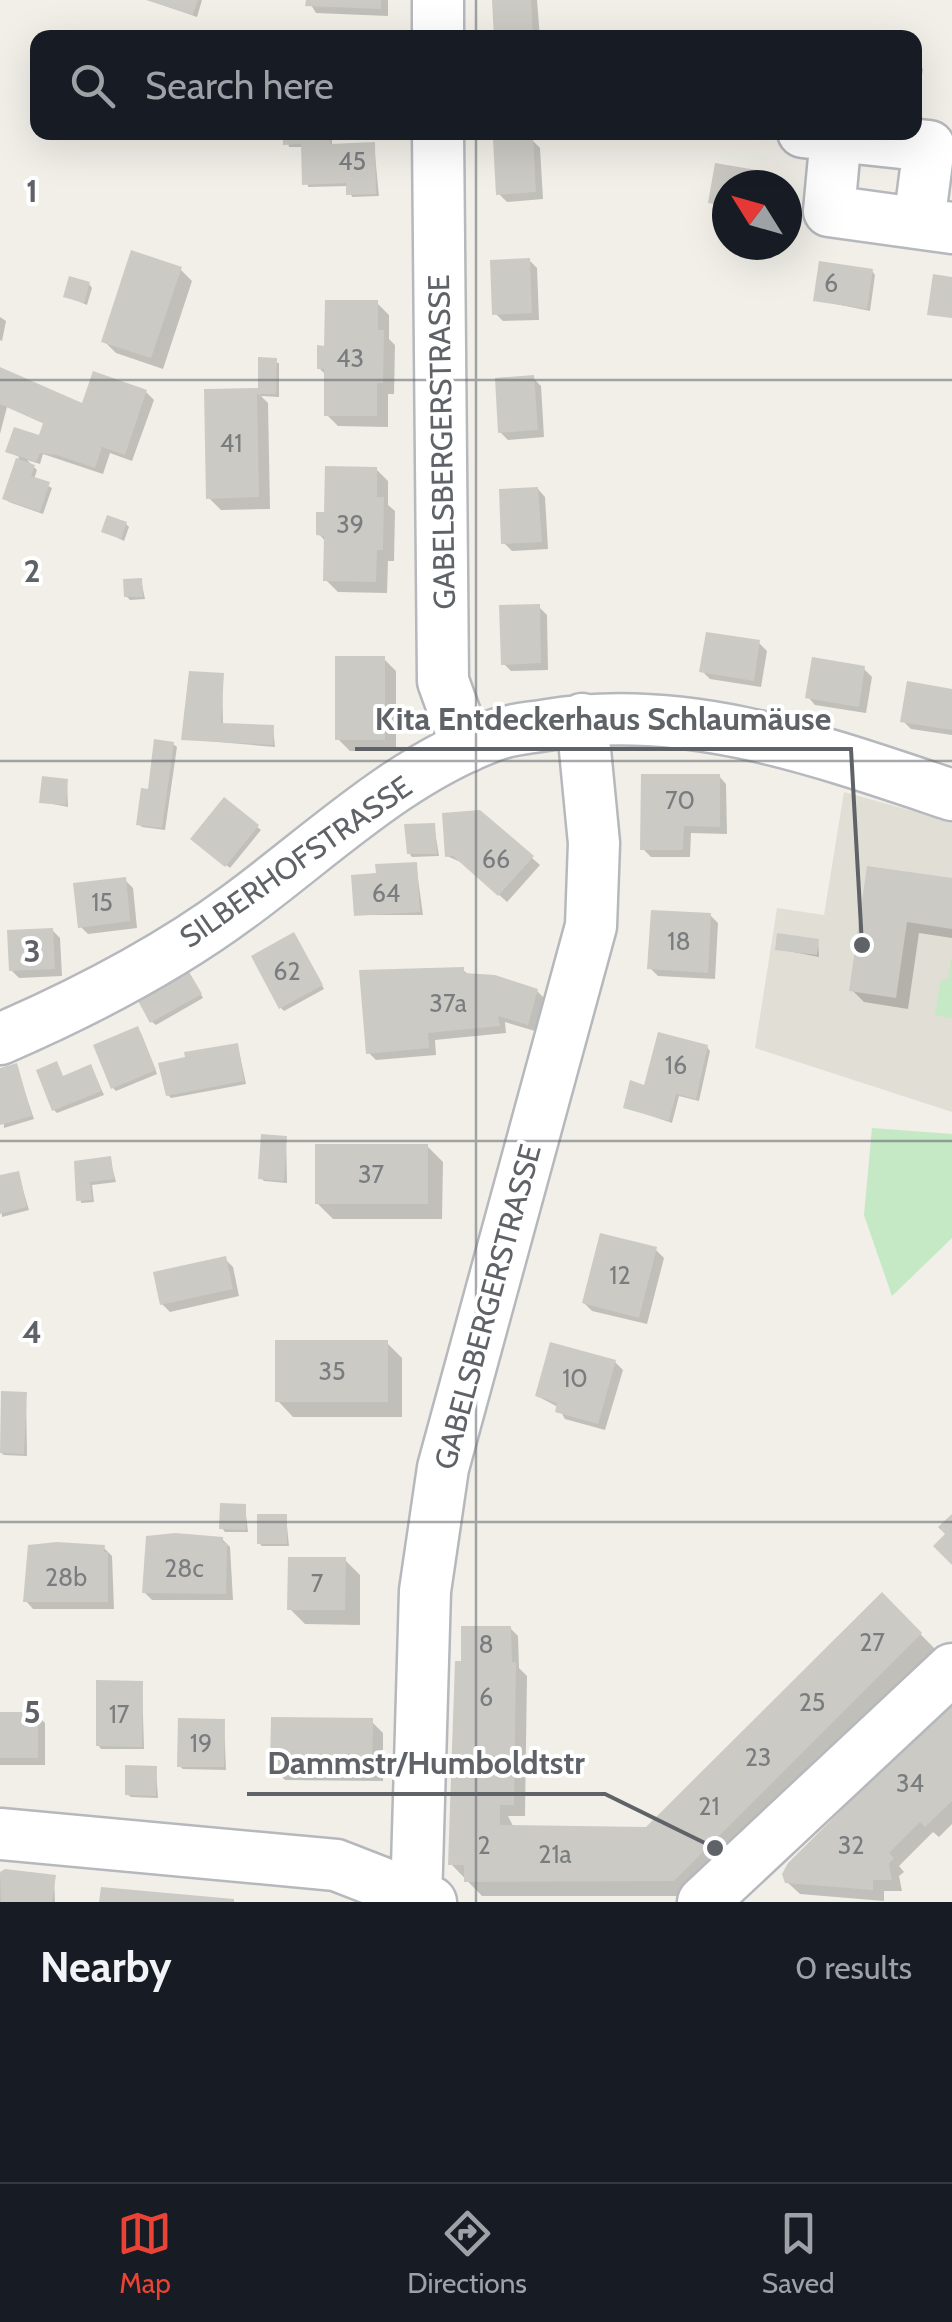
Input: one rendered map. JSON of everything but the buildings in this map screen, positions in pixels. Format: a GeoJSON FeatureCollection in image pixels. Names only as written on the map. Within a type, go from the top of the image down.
{"type":"FeatureCollection","features":[{"type":"Feature","properties":{"kind":"street"},"geometry":{"type":"LineString","coordinates":[[438,0],[438,30]]}},
{"type":"Feature","properties":{"kind":"street","name":"GABELSBERGERSTRASSE"},"geometry":{"type":"LineString","coordinates":[[438,140],[443,681],[467,747]]}},
{"type":"Feature","properties":{"kind":"street"},"geometry":{"type":"LineString","coordinates":[[821,140],[828,211],[935,226],[928,146],[874,140]]}},
{"type":"Feature","properties":{"kind":"street","name":"GABELSBERGERSTRASSE"},"geometry":{"type":"LineString","coordinates":[[420,1900],[425,1591],[442,1468],[591,926],[594,843],[582,719]]}},
{"type":"Feature","properties":{"kind":"street","name":"SILBERHOFSTRASSE"},"geometry":{"type":"LineString","coordinates":[[0,1039],[71,1008],[198,933],[380,797],[498,733],[582,719],[679,721],[796,744],[952,795]]}},
{"type":"Feature","properties":{"kind":"street"},"geometry":{"type":"LineString","coordinates":[[703,1902],[952,1669]]}},
{"type":"Feature","properties":{"kind":"street"},"geometry":{"type":"LineString","coordinates":[[0,1834],[336,1865],[420,1900]]}},
{"type":"Feature","properties":{"kind":"shaded area"},"geometry":{"type":"Polygon","coordinates":[[[844,792],[952,822],[952,1112],[755,1048],[777,908],[824,915],[844,792]]]}},
{"type":"Feature","properties":{"kind":"green space"},"geometry":{"type":"Polygon","coordinates":[[[952,955],[952,1018],[935,1015],[941,979],[948,979],[952,955]]]}},
{"type":"Feature","properties":{"kind":"green space"},"geometry":{"type":"Polygon","coordinates":[[[872,1128],[952,1134],[952,1238],[892,1296],[864,1215],[872,1128]]]}},
{"type":"Feature","properties":{"kind":"place","name":"Kita Entdeckerhaus Schlaumäuse"},"geometry":{"type":"Point","coordinates":[862,945]}},
{"type":"Feature","properties":{"kind":"place","name":"Dammstr/Humboldtstr"},"geometry":{"type":"Point","coordinates":[715,1848]}}]}
